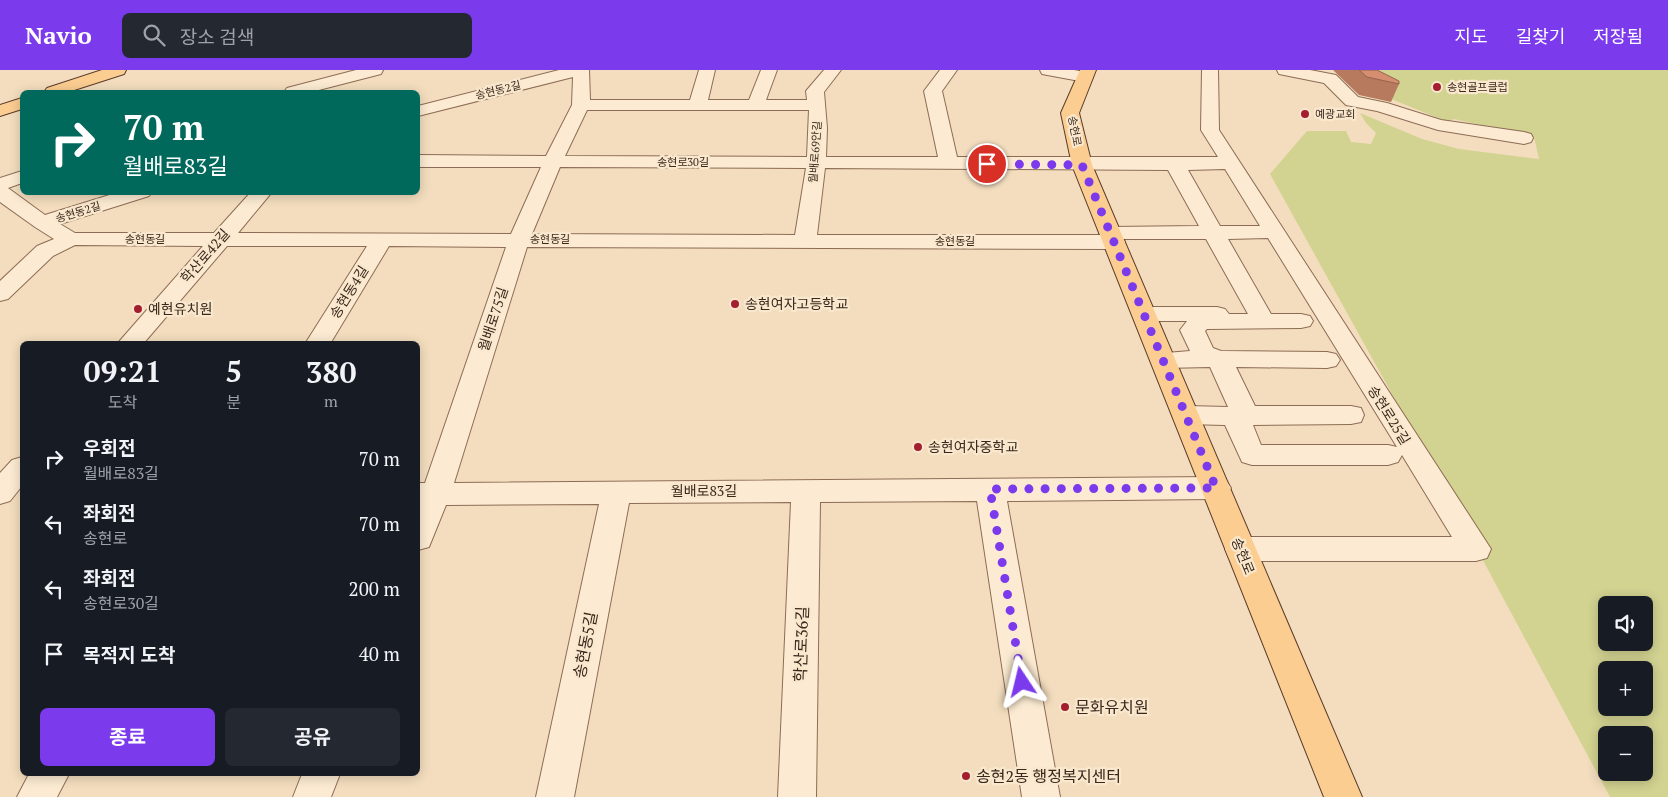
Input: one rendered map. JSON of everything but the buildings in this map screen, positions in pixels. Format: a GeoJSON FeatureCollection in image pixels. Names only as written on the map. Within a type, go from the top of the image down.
{"type":"FeatureCollection","features":[{"type":"Feature","properties":{"kind":"main road"},"geometry":{"type":"LineString","coordinates":[[59,90],[118,70]]}},
{"type":"Feature","properties":{"kind":"main road","name":"송현로"},"geometry":{"type":"LineString","coordinates":[[1086,74],[1070,113],[1082,165],[1342,797]]}},
{"type":"Feature","properties":{"kind":"main road"},"geometry":{"type":"LineString","coordinates":[[0,111],[20,104]]}},
{"type":"Feature","properties":{"kind":"street"},"geometry":{"type":"LineString","coordinates":[[310,90],[328,88],[376,70]]}},
{"type":"Feature","properties":{"kind":"street","name":"월배로75길"},"geometry":{"type":"LineString","coordinates":[[420,527],[426,494],[519,239],[581,105],[580,70]]}},
{"type":"Feature","properties":{"kind":"street","name":"송현동2길"},"geometry":{"type":"LineString","coordinates":[[420,110],[580,70]]}},
{"type":"Feature","properties":{"kind":"street"},"geometry":{"type":"LineString","coordinates":[[698,104],[706,70]]}},
{"type":"Feature","properties":{"kind":"street"},"geometry":{"type":"LineString","coordinates":[[756,104],[769,70]]}},
{"type":"Feature","properties":{"kind":"street","name":"월배로69안길"},"geometry":{"type":"LineString","coordinates":[[805,240],[816,162],[817,105],[815,91],[833,70]]}},
{"type":"Feature","properties":{"kind":"street"},"geometry":{"type":"LineString","coordinates":[[949,70],[933,91],[949,163]]}},
{"type":"Feature","properties":{"kind":"street"},"geometry":{"type":"LineString","coordinates":[[1048,70],[1086,74]]}},
{"type":"Feature","properties":{"kind":"street","name":"송현로25길"},"geometry":{"type":"LineString","coordinates":[[1210,70],[1210,130],[1274,232],[1314,318],[1476,549],[1240,549]]}},
{"type":"Feature","properties":{"kind":"street"},"geometry":{"type":"LineString","coordinates":[[1285,70],[1330,80],[1352,101],[1382,107],[1438,125],[1524,138]]}},
{"type":"Feature","properties":{"kind":"street"},"geometry":{"type":"LineString","coordinates":[[308,74],[328,88]]}},
{"type":"Feature","properties":{"kind":"street"},"geometry":{"type":"LineString","coordinates":[[581,105],[817,105]]}},
{"type":"Feature","properties":{"kind":"street","name":"송현로30길"},"geometry":{"type":"LineString","coordinates":[[420,161],[1082,165]]}},
{"type":"Feature","properties":{"kind":"street","name":"송현로"},"geometry":{"type":"LineString","coordinates":[[1082,165],[1231,163]]}},
{"type":"Feature","properties":{"kind":"street"},"geometry":{"type":"LineString","coordinates":[[1175,164],[1260,314]]}},
{"type":"Feature","properties":{"kind":"street"},"geometry":{"type":"LineString","coordinates":[[0,184],[20,178]]}},
{"type":"Feature","properties":{"kind":"street","name":"송현동길"},"geometry":{"type":"LineString","coordinates":[[0,192],[42,223],[71,239],[805,240],[1112,238],[1274,232]]}},
{"type":"Feature","properties":{"kind":"street","name":"송현동2길"},"geometry":{"type":"LineString","coordinates":[[42,223],[132,195]]}},
{"type":"Feature","properties":{"kind":"street","name":"학산로42길"},"geometry":{"type":"LineString","coordinates":[[132,341],[259,195]]}},
{"type":"Feature","properties":{"kind":"street"},"geometry":{"type":"LineString","coordinates":[[0,294],[45,251],[71,239]]}},
{"type":"Feature","properties":{"kind":"street","name":"송현동4길"},"geometry":{"type":"LineString","coordinates":[[319,341],[382,240]]}},
{"type":"Feature","properties":{"kind":"street"},"geometry":{"type":"LineString","coordinates":[[1144,314],[1260,314],[1314,318]]}},
{"type":"Feature","properties":{"kind":"street"},"geometry":{"type":"LineString","coordinates":[[1314,318],[1201,322],[1192,330],[1203,353],[1219,359],[1241,416],[1252,455],[1388,454]]}},
{"type":"Feature","properties":{"kind":"street"},"geometry":{"type":"LineString","coordinates":[[1163,360],[1327,360]]}},
{"type":"Feature","properties":{"kind":"street"},"geometry":{"type":"LineString","coordinates":[[1186,415],[1351,415]]}},
{"type":"Feature","properties":{"kind":"street"},"geometry":{"type":"LineString","coordinates":[[6,491],[20,469]]}},
{"type":"Feature","properties":{"kind":"street","name":"월배로83길"},"geometry":{"type":"LineString","coordinates":[[426,494],[1216,488]]}},
{"type":"Feature","properties":{"kind":"street"},"geometry":{"type":"LineString","coordinates":[[990,489],[1041,797]]}},
{"type":"Feature","properties":{"kind":"street","name":"학산로36길"},"geometry":{"type":"LineString","coordinates":[[796,797],[806,491]]}},
{"type":"Feature","properties":{"kind":"street","name":"송현동5길"},"geometry":{"type":"LineString","coordinates":[[555,797],[616,492]]}},
{"type":"Feature","properties":{"kind":"street"},"geometry":{"type":"LineString","coordinates":[[36,797],[49,776]]}},
{"type":"Feature","properties":{"kind":"street"},"geometry":{"type":"LineString","coordinates":[[312,797],[320,776]]}},
{"type":"Feature","properties":{"kind":"green space"},"geometry":{"type":"Polygon","coordinates":[[[1365,70],[1668,70],[1668,797],[1610,797],[1601,781],[1653,781],[1653,726],[1598,726],[1598,775],[1448,495],[1270,174],[1307,131],[1346,131],[1351,142],[1371,144],[1376,133],[1366,123],[1360,113],[1422,139],[1459,149],[1539,159],[1534,137],[1454,119],[1448,122],[1391,99],[1365,70]]]}},
{"type":"Feature","properties":{"kind":"place","name":"송현골프클럽"},"geometry":{"type":"Point","coordinates":[1437,87]}},
{"type":"Feature","properties":{"kind":"place","name":"예광교회"},"geometry":{"type":"Point","coordinates":[1305,114]}},
{"type":"Feature","properties":{"kind":"place","name":"송현여자고등학교"},"geometry":{"type":"Point","coordinates":[735,304]}},
{"type":"Feature","properties":{"kind":"place","name":"예현유치원"},"geometry":{"type":"Point","coordinates":[138,309]}},
{"type":"Feature","properties":{"kind":"place","name":"송현여자중학교"},"geometry":{"type":"Point","coordinates":[918,447]}},
{"type":"Feature","properties":{"kind":"place","name":"문화유치원"},"geometry":{"type":"Point","coordinates":[1065,707]}},
{"type":"Feature","properties":{"kind":"place","name":"송현2동 행정복지센터"},"geometry":{"type":"Point","coordinates":[966,776]}},
{"type":"Feature","properties":{"kind":"route"},"geometry":{"type":"LineString","coordinates":[[987,164],[1082,165],[1216,488],[990,489],[1022,682]]}}]}
